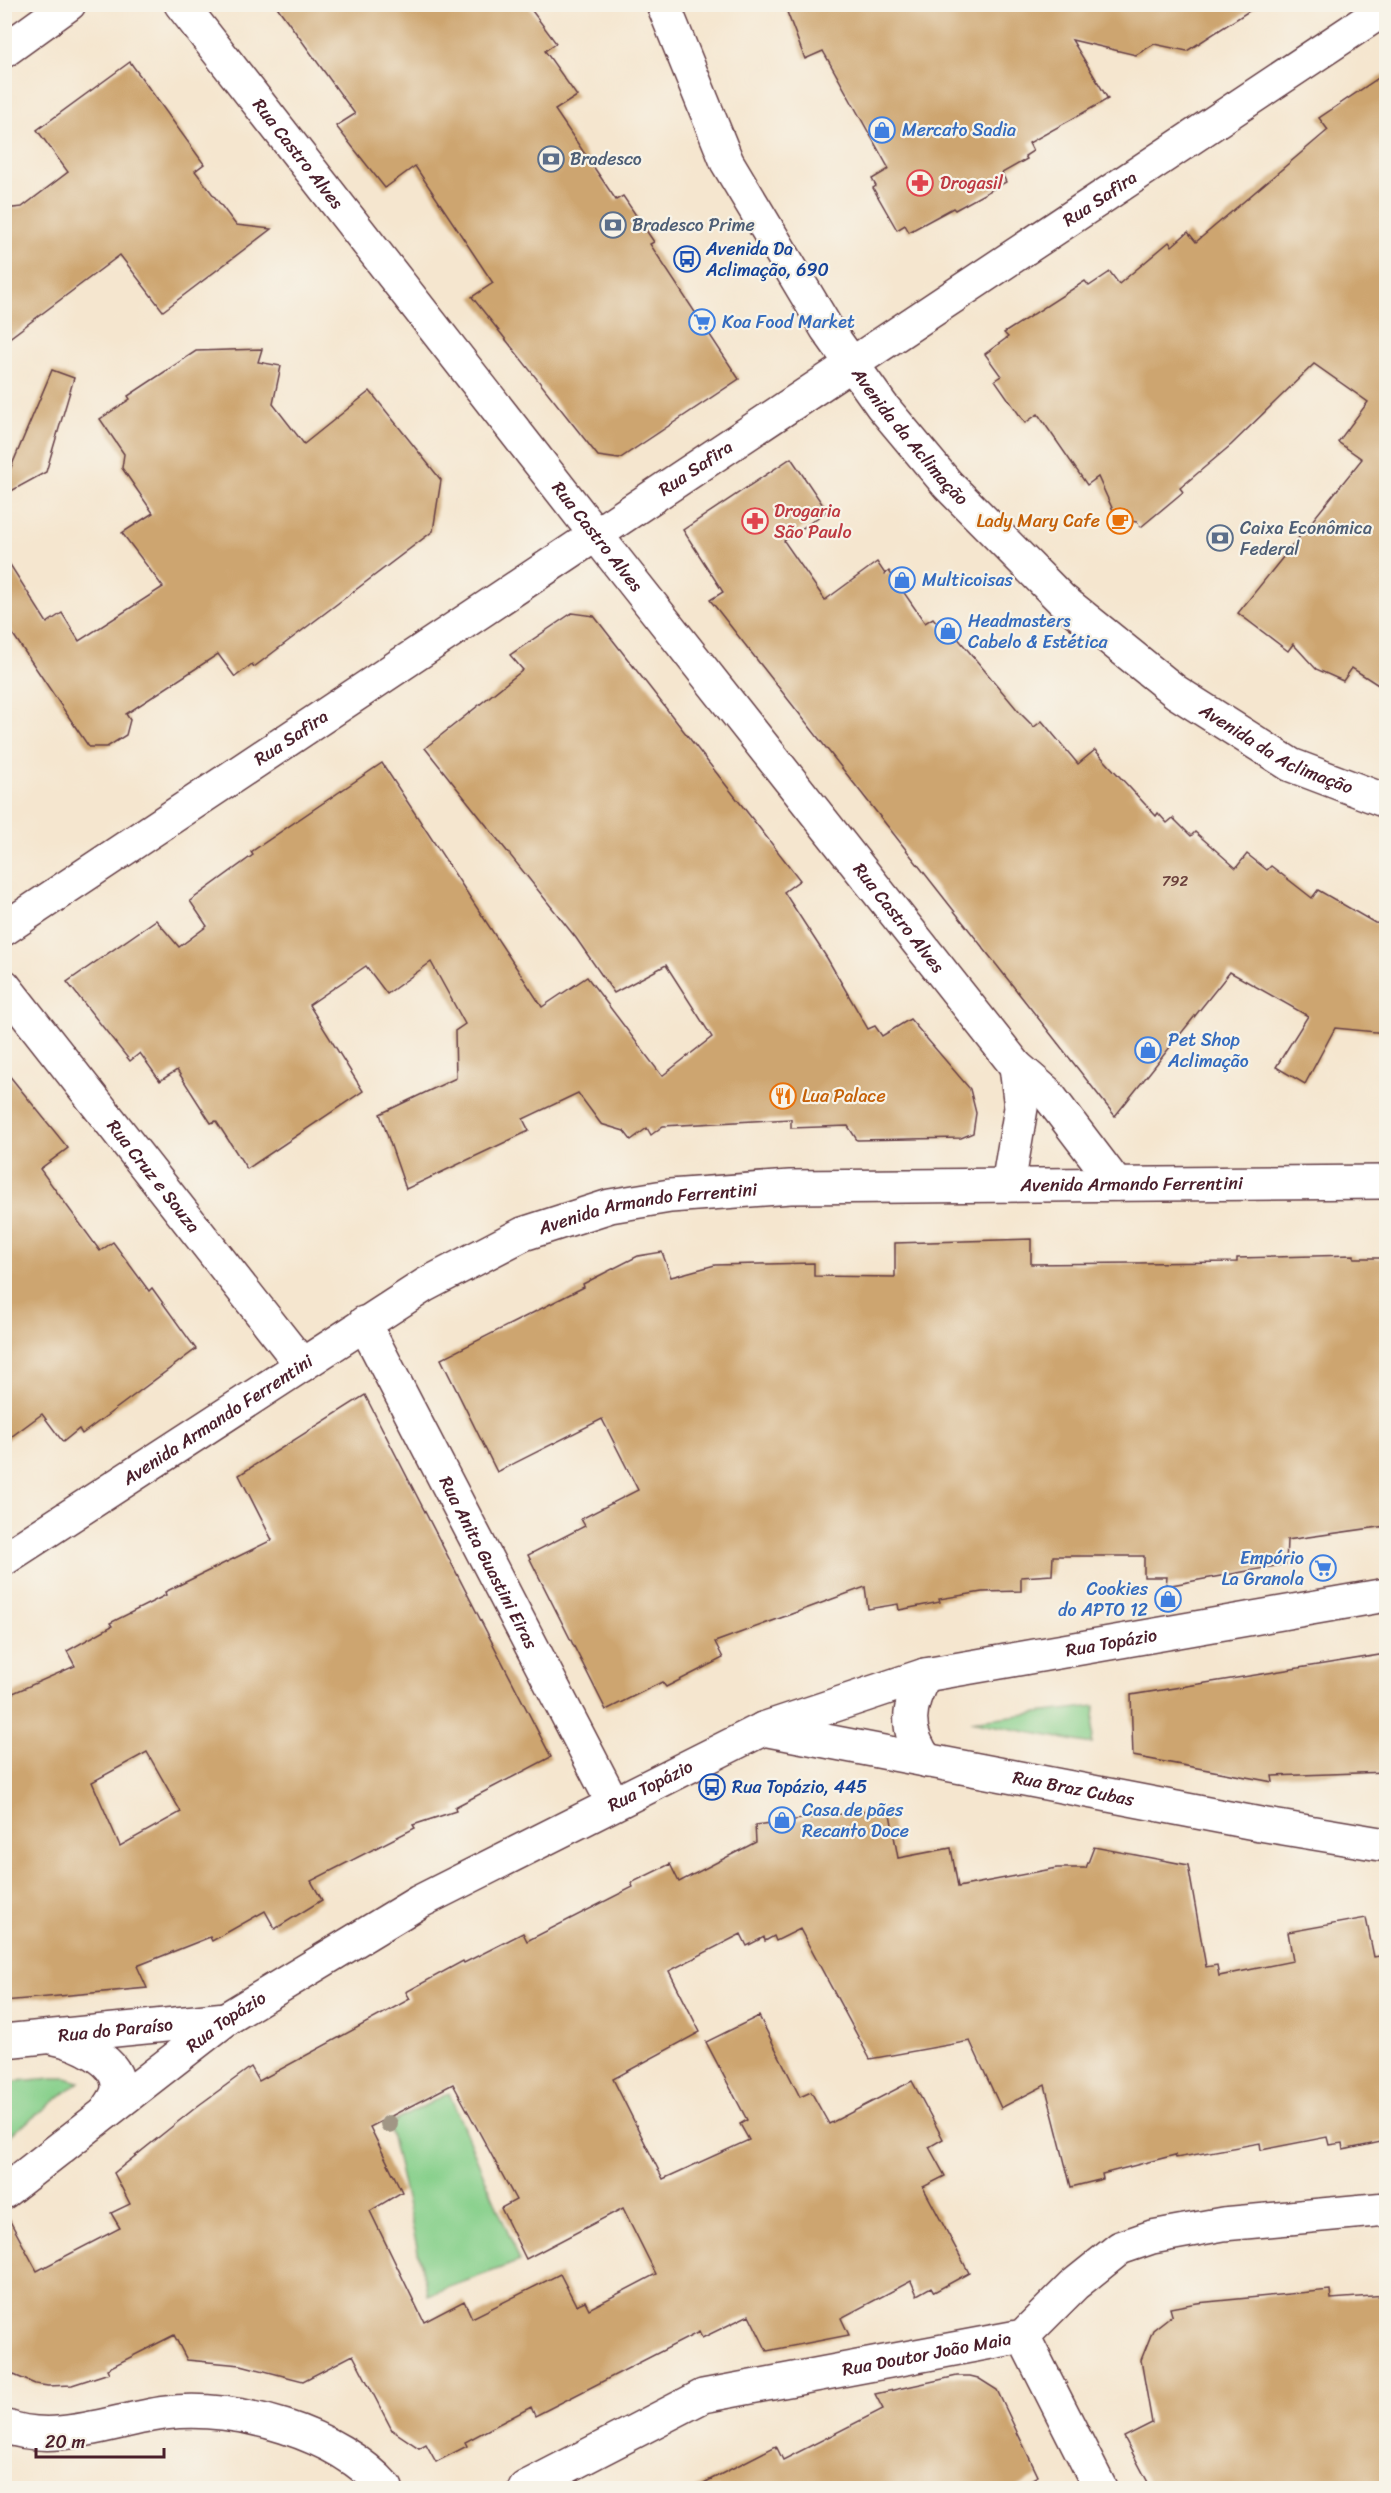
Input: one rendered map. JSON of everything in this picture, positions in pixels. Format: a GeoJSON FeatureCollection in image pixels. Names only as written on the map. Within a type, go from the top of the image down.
{"type":"FeatureCollection","features":[{"type":"Feature","properties":{"kind":"street"},"geometry":{"type":"LineString","coordinates":[[4,51],[69,4]]}},
{"type":"Feature","properties":{"kind":"street","name":"Rua Castro Alves"},"geometry":{"type":"LineString","coordinates":[[181,4],[596,535],[1016,1066],[1046,1092],[1116,1184]]}},
{"type":"Feature","properties":{"kind":"street","name":"Avenida da Aclimação"},"geometry":{"type":"LineString","coordinates":[[663,4],[727,162],[823,323],[882,406],[948,485],[1061,599],[1176,692],[1292,765],[1386,801]]}},
{"type":"Feature","properties":{"kind":"street","name":"Rua Safira"},"geometry":{"type":"LineString","coordinates":[[4,929],[1386,8]]}},
{"type":"Feature","properties":{"kind":"street","name":"Rua Cruz e Souza"},"geometry":{"type":"LineString","coordinates":[[4,986],[302,1365]]}},
{"type":"Feature","properties":{"kind":"street"},"geometry":{"type":"LineString","coordinates":[[1008,1185],[1021,1108],[1016,1066]]}},
{"type":"Feature","properties":{"kind":"street","name":"Avenida Armando Ferrentini"},"geometry":{"type":"LineString","coordinates":[[4,1559],[425,1285],[503,1243],[610,1206],[670,1196],[769,1188],[1386,1182]]}},
{"type":"Feature","properties":{"kind":"street","name":"Rua Anita Guastini Eiras"},"geometry":{"type":"LineString","coordinates":[[364,1323],[613,1803]]}},
{"type":"Feature","properties":{"kind":"street","name":"Rua Topázio"},"geometry":{"type":"LineString","coordinates":[[4,2192],[226,2019],[419,1902],[762,1729],[925,1675],[1386,1595]]}},
{"type":"Feature","properties":{"kind":"street"},"geometry":{"type":"LineString","coordinates":[[925,1675],[915,1693],[911,1717],[912,1738],[927,1761]]}},
{"type":"Feature","properties":{"kind":"street","name":"Rua Braz Cubas"},"geometry":{"type":"LineString","coordinates":[[762,1729],[1386,1845]]}},
{"type":"Feature","properties":{"kind":"street","name":"Rua do Paraíso"},"geometry":{"type":"LineString","coordinates":[[4,2041],[226,2019]]}},
{"type":"Feature","properties":{"kind":"street"},"geometry":{"type":"LineString","coordinates":[[54,2037],[82,2046],[100,2058],[115,2074],[118,2086],[115,2098],[106,2112]]}},
{"type":"Feature","properties":{"kind":"street","name":"Rua Doutor João Maia"},"geometry":{"type":"LineString","coordinates":[[525,2488],[703,2396],[1023,2336],[1074,2285],[1120,2248],[1152,2236],[1224,2224],[1386,2209]]}},
{"type":"Feature","properties":{"kind":"street"},"geometry":{"type":"LineString","coordinates":[[1023,2336],[1100,2488]]}},
{"type":"Feature","properties":{"kind":"street"},"geometry":{"type":"LineString","coordinates":[[4,2426],[21,2432],[62,2434],[165,2413],[219,2411],[286,2428],[351,2456],[386,2488]]}},
{"type":"Feature","properties":{"kind":"green space"},"geometry":{"type":"Polygon","coordinates":[[[1095,1706],[1092,1744],[970,1721],[1095,1706]]]}},
{"type":"Feature","properties":{"kind":"green space"},"geometry":{"type":"Polygon","coordinates":[[[66,2078],[79,2082],[5,2139],[5,2082],[66,2078]]]}},
{"type":"Feature","properties":{"kind":"green space"},"geometry":{"type":"Polygon","coordinates":[[[449,2093],[520,2261],[428,2295],[389,2124],[449,2093]]]}},
{"type":"Feature","properties":{"kind":"building"},"geometry":{"type":"Polygon","coordinates":[[[275,4],[527,4],[556,43],[545,51],[577,96],[555,110],[616,200],[623,196],[654,242],[650,244],[739,379],[619,459],[598,456],[472,297],[493,283],[415,166],[385,188],[336,126],[355,114],[275,4]]]}},
{"type":"Feature","properties":{"kind":"building"},"geometry":{"type":"Polygon","coordinates":[[[784,4],[1260,4],[1187,51],[1154,44],[1136,55],[1072,40],[1108,99],[1029,143],[1033,151],[1025,156],[1027,159],[1002,173],[1006,182],[909,232],[905,225],[897,230],[873,188],[876,186],[872,179],[889,169],[823,51],[805,59],[784,4]]]}},
{"type":"Feature","properties":{"kind":"building"},"geometry":{"type":"Polygon","coordinates":[[[130,62],[204,164],[195,171],[236,225],[271,229],[163,311],[120,255],[4,342],[4,209],[22,207],[68,172],[37,130],[130,62]]]}},
{"type":"Feature","properties":{"kind":"building"},"geometry":{"type":"Polygon","coordinates":[[[1386,73],[1386,690],[1352,668],[1343,681],[1316,669],[1293,644],[1288,651],[1238,613],[1362,459],[1338,442],[1368,402],[1314,364],[1231,445],[1180,488],[1183,492],[1141,527],[1137,522],[1117,519],[1098,477],[1087,485],[1038,414],[1025,423],[995,380],[1001,376],[985,354],[1008,337],[1004,333],[1085,281],[1089,286],[1110,272],[1119,284],[1169,242],[1172,246],[1188,232],[1196,242],[1328,130],[1319,118],[1386,73]]]}},
{"type":"Feature","properties":{"kind":"building"},"geometry":{"type":"Polygon","coordinates":[[[262,349],[258,362],[281,366],[273,404],[304,444],[370,391],[441,480],[433,531],[254,667],[252,664],[235,677],[218,654],[126,714],[130,720],[126,735],[107,747],[89,747],[4,621],[4,555],[47,623],[62,613],[79,641],[163,587],[122,533],[153,513],[122,468],[124,454],[100,419],[130,399],[128,396],[196,351],[262,349]]]}},
{"type":"Feature","properties":{"kind":"building"},"geometry":{"type":"Polygon","coordinates":[[[52,370],[74,378],[46,472],[4,495],[4,484],[52,370]]]}},
{"type":"Feature","properties":{"kind":"building"},"geometry":{"type":"Polygon","coordinates":[[[791,458],[827,511],[784,541],[825,600],[877,562],[885,574],[889,571],[925,623],[933,618],[946,634],[951,630],[1020,713],[1034,727],[1042,721],[1078,764],[1095,750],[1156,816],[1158,813],[1167,823],[1173,818],[1191,836],[1195,832],[1236,868],[1247,854],[1267,870],[1271,866],[1312,898],[1318,890],[1375,923],[1386,924],[1386,1033],[1335,1028],[1305,1084],[1276,1067],[1308,1016],[1230,972],[1115,1116],[710,600],[723,592],[683,530],[791,458]]]}},
{"type":"Feature","properties":{"kind":"building"},"geometry":{"type":"Polygon","coordinates":[[[572,613],[594,616],[800,880],[784,892],[827,958],[868,1029],[875,1026],[882,1036],[910,1019],[970,1089],[976,1113],[973,1133],[961,1138],[857,1140],[848,1126],[791,1128],[791,1119],[663,1126],[651,1135],[647,1128],[631,1140],[624,1131],[601,1124],[578,1093],[523,1119],[529,1131],[406,1189],[380,1114],[456,1078],[455,1031],[465,1024],[431,962],[387,994],[366,966],[309,1005],[363,1091],[247,1169],[216,1121],[211,1123],[177,1070],[160,1081],[140,1053],[130,1061],[67,982],[156,920],[179,947],[207,926],[190,901],[253,855],[251,852],[382,763],[542,1007],[587,977],[662,1076],[712,1037],[666,965],[614,993],[576,938],[425,748],[523,670],[510,655],[572,613]]]}},
{"type":"Feature","properties":{"kind":"building"},"geometry":{"type":"Polygon","coordinates":[[[4,1069],[68,1148],[40,1169],[100,1251],[113,1242],[149,1291],[152,1288],[196,1349],[82,1434],[79,1429],[63,1442],[42,1414],[4,1442],[4,1069]]]}},
{"type":"Feature","properties":{"kind":"building"},"geometry":{"type":"Polygon","coordinates":[[[1031,1239],[1031,1264],[1237,1262],[1237,1258],[1354,1255],[1354,1258],[1386,1258],[1386,1526],[1287,1540],[1286,1564],[1166,1586],[1167,1577],[1144,1577],[1144,1556],[1053,1556],[1052,1575],[1021,1577],[1021,1591],[982,1592],[939,1599],[940,1602],[899,1610],[898,1604],[868,1609],[865,1587],[715,1642],[723,1658],[666,1687],[662,1682],[606,1710],[528,1555],[585,1526],[581,1519],[638,1490],[602,1419],[497,1472],[441,1359],[584,1287],[583,1284],[638,1256],[662,1252],[671,1277],[715,1265],[814,1263],[814,1276],[895,1277],[895,1243],[1031,1239]]]}},
{"type":"Feature","properties":{"kind":"building"},"geometry":{"type":"Polygon","coordinates":[[[365,1395],[551,1757],[455,1807],[456,1811],[413,1825],[415,1828],[311,1881],[322,1900],[275,1929],[265,1911],[212,1941],[210,1937],[137,1966],[147,1988],[4,2001],[4,1697],[75,1666],[67,1651],[112,1626],[110,1623],[166,1595],[165,1592],[272,1540],[239,1475],[365,1395]],[[147,1752],[92,1782],[120,1846],[181,1812],[147,1752]]]}},
{"type":"Feature","properties":{"kind":"building"},"geometry":{"type":"Polygon","coordinates":[[[1386,1654],[1386,1772],[1272,1776],[1273,1782],[1133,1756],[1131,1695],[1386,1654]]]}},
{"type":"Feature","properties":{"kind":"building"},"geometry":{"type":"Polygon","coordinates":[[[889,1808],[898,1858],[951,1848],[958,1887],[1057,1868],[1086,1868],[1094,1847],[1188,1865],[1206,1967],[1217,1965],[1219,1976],[1293,1961],[1288,1932],[1366,1918],[1374,1957],[1386,1955],[1386,2141],[1343,2150],[1342,2143],[1329,2145],[1327,2137],[1261,2150],[1260,2143],[1176,2158],[1175,2155],[1102,2174],[1103,2179],[1071,2187],[1045,2085],[1001,2108],[970,2041],[870,2059],[800,1929],[776,1941],[774,1936],[765,1941],[764,1937],[747,1946],[741,1934],[669,1971],[700,2032],[613,2079],[663,2179],[749,2140],[740,2124],[747,2120],[706,2042],[759,2016],[800,2097],[811,2092],[829,2124],[912,2081],[943,2139],[929,2147],[945,2176],[923,2187],[969,2273],[934,2292],[931,2287],[917,2295],[911,2281],[841,2318],[849,2335],[767,2351],[749,2315],[702,2338],[699,2332],[535,2416],[531,2407],[465,2442],[467,2446],[436,2462],[426,2444],[419,2448],[392,2430],[353,2355],[303,2381],[241,2365],[187,2360],[174,2335],[107,2369],[109,2373],[72,2385],[35,2384],[14,2375],[4,2367],[4,2210],[37,2271],[120,2228],[111,2213],[130,2204],[114,2173],[251,2067],[259,2081],[410,1999],[406,1992],[463,1961],[464,1963],[523,1933],[527,1941],[633,1887],[631,1883],[670,1864],[679,1882],[756,1842],[755,1825],[889,1808]],[[453,2084],[370,2127],[402,2192],[370,2211],[424,2322],[464,2301],[472,2318],[560,2274],[576,2305],[585,2301],[589,2309],[656,2274],[623,2208],[526,2259],[501,2208],[516,2200],[453,2084]]]}},
{"type":"Feature","properties":{"kind":"building"},"geometry":{"type":"Polygon","coordinates":[[[1330,2290],[1331,2299],[1386,2295],[1386,2488],[1151,2488],[1124,2437],[1152,2423],[1141,2360],[1153,2330],[1172,2315],[1170,2308],[1197,2303],[1330,2290]]]}},
{"type":"Feature","properties":{"kind":"building"},"geometry":{"type":"Polygon","coordinates":[[[957,2376],[978,2378],[997,2390],[1038,2476],[1015,2488],[694,2488],[776,2446],[783,2460],[883,2409],[875,2394],[957,2376]]]}},
{"type":"Feature","properties":{"kind":"place","name":"Mercato Sadia"},"geometry":{"type":"Point","coordinates":[882,130]}},
{"type":"Feature","properties":{"kind":"place","name":"Bradesco"},"geometry":{"type":"Point","coordinates":[551,159]}},
{"type":"Feature","properties":{"kind":"place","name":"Drogasil"},"geometry":{"type":"Point","coordinates":[920,183]}},
{"type":"Feature","properties":{"kind":"place","name":"Bradesco Prime"},"geometry":{"type":"Point","coordinates":[613,225]}},
{"type":"Feature","properties":{"kind":"place","name":"Avenida Da Aclimação, 690"},"geometry":{"type":"Point","coordinates":[687,259]}},
{"type":"Feature","properties":{"kind":"place","name":"Koa Food Market"},"geometry":{"type":"Point","coordinates":[702,322]}},
{"type":"Feature","properties":{"kind":"place","name":"Drogaria São Paulo"},"geometry":{"type":"Point","coordinates":[755,521]}},
{"type":"Feature","properties":{"kind":"place","name":"Lady Mary Cafe"},"geometry":{"type":"Point","coordinates":[1120,521]}},
{"type":"Feature","properties":{"kind":"place","name":"Caixa Econômica Federal"},"geometry":{"type":"Point","coordinates":[1220,538]}},
{"type":"Feature","properties":{"kind":"place","name":"Multicoisas"},"geometry":{"type":"Point","coordinates":[902,580]}},
{"type":"Feature","properties":{"kind":"place","name":"Headmasters Cabelo & Estética"},"geometry":{"type":"Point","coordinates":[948,631]}},
{"type":"Feature","properties":{"kind":"place","name":"Pet Shop Aclimação"},"geometry":{"type":"Point","coordinates":[1148,1050]}},
{"type":"Feature","properties":{"kind":"place","name":"Lua Palace"},"geometry":{"type":"Point","coordinates":[783,1096]}},
{"type":"Feature","properties":{"kind":"place","name":"Empório La Granola"},"geometry":{"type":"Point","coordinates":[1323,1568]}},
{"type":"Feature","properties":{"kind":"place","name":"Cookies do APTO 12"},"geometry":{"type":"Point","coordinates":[1168,1599]}},
{"type":"Feature","properties":{"kind":"place","name":"Rua Topázio, 445"},"geometry":{"type":"Point","coordinates":[712,1787]}},
{"type":"Feature","properties":{"kind":"place","name":"Casa de pães Recanto Doce"},"geometry":{"type":"Point","coordinates":[782,1820]}}]}
